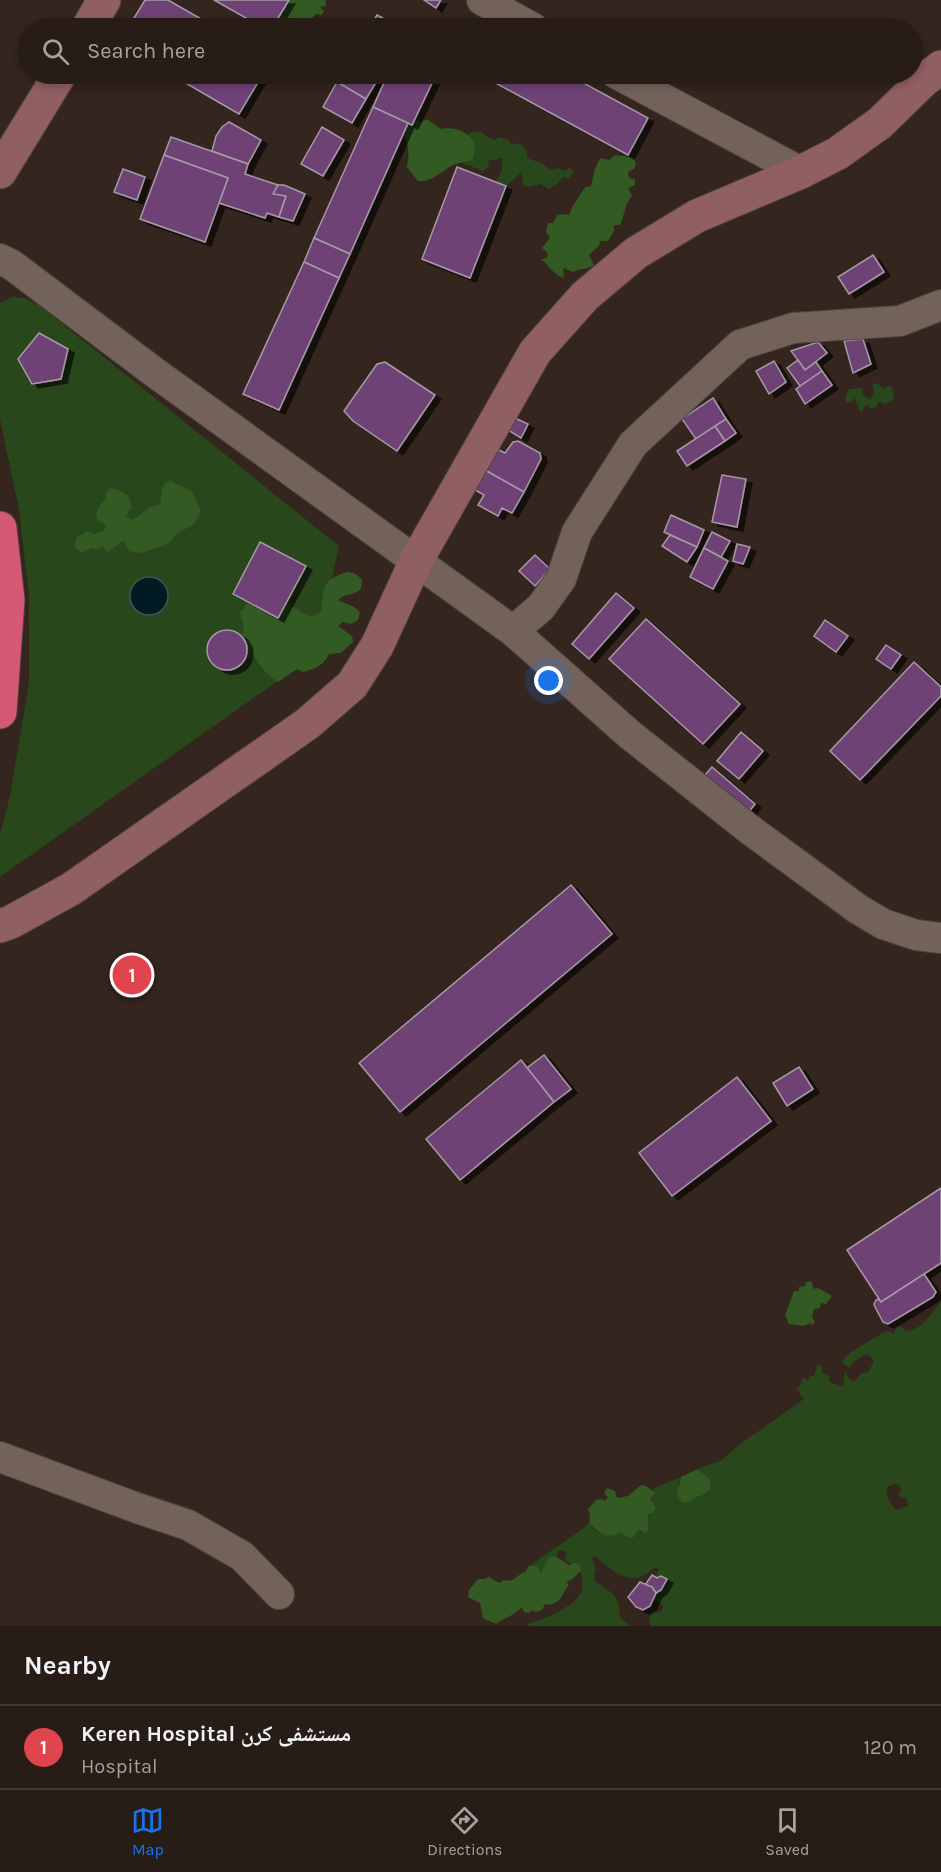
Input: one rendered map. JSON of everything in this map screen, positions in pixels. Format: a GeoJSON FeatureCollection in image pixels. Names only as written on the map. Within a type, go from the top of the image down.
{"type":"FeatureCollection","features":[{"type":"Feature","properties":{"kind":"highway"},"geometry":{"type":"LineString","coordinates":[[0,528],[8,600],[0,712]]}},
{"type":"Feature","properties":{"kind":"street"},"geometry":{"type":"LineString","coordinates":[[94,18],[104,0]]}},
{"type":"Feature","properties":{"kind":"street"},"geometry":{"type":"LineString","coordinates":[[482,0],[515,18]]}},
{"type":"Feature","properties":{"kind":"street"},"geometry":{"type":"LineString","coordinates":[[923,81],[941,67]]}},
{"type":"Feature","properties":{"kind":"street"},"geometry":{"type":"LineString","coordinates":[[0,172],[54,84]]}},
{"type":"Feature","properties":{"kind":"street"},"geometry":{"type":"LineString","coordinates":[[636,84],[801,172]]}},
{"type":"Feature","properties":{"kind":"street"},"geometry":{"type":"LineString","coordinates":[[0,926],[71,889],[307,724],[352,685],[377,646],[416,561],[535,352],[585,296],[636,253],[697,216],[801,172],[838,153],[880,123],[920,84]]}},
{"type":"Feature","properties":{"kind":"street"},"geometry":{"type":"LineString","coordinates":[[0,259],[513,631],[629,734],[749,829],[858,909],[883,924],[916,935],[941,938]]}},
{"type":"Feature","properties":{"kind":"street"},"geometry":{"type":"LineString","coordinates":[[513,631],[541,607],[561,579],[577,532],[633,444],[741,345],[793,328],[900,321],[941,305]]}},
{"type":"Feature","properties":{"kind":"street"},"geometry":{"type":"LineString","coordinates":[[0,1457],[188,1525],[242,1556],[279,1594]]}},
{"type":"Feature","properties":{"kind":"green space"},"geometry":{"type":"Polygon","coordinates":[[[289,0],[326,0],[326,6],[320,7],[324,11],[322,15],[316,14],[312,18],[278,18],[289,0]]]}},
{"type":"Feature","properties":{"kind":"green space"},"geometry":{"type":"Polygon","coordinates":[[[415,119],[421,122],[427,119],[441,129],[456,129],[468,135],[475,146],[472,160],[453,165],[428,180],[418,181],[407,167],[407,143],[403,135],[408,123],[412,125],[415,119]]]}},
{"type":"Feature","properties":{"kind":"green space"},"geometry":{"type":"Polygon","coordinates":[[[477,131],[494,140],[500,137],[508,140],[512,145],[518,143],[526,149],[527,158],[551,170],[558,168],[563,171],[570,168],[574,172],[569,178],[563,177],[549,189],[540,184],[529,187],[523,185],[522,172],[506,186],[496,182],[502,170],[502,158],[488,161],[489,167],[483,171],[462,163],[472,160],[472,139],[467,134],[477,131]]]}},
{"type":"Feature","properties":{"kind":"green space"},"geometry":{"type":"Polygon","coordinates":[[[615,155],[633,157],[636,163],[634,169],[628,172],[629,178],[635,179],[635,185],[628,188],[632,196],[627,203],[620,225],[614,225],[614,231],[608,241],[600,241],[599,246],[589,255],[594,265],[573,272],[563,268],[564,278],[560,277],[541,259],[547,258],[548,253],[542,248],[550,238],[546,232],[548,223],[553,223],[557,215],[569,215],[585,187],[591,186],[601,158],[609,160],[615,155]]]}},
{"type":"Feature","properties":{"kind":"green space"},"geometry":{"type":"Polygon","coordinates":[[[12,297],[24,298],[39,305],[339,546],[316,654],[0,877],[0,834],[10,796],[29,683],[29,596],[19,510],[0,419],[0,303],[12,297]]]}},
{"type":"Feature","properties":{"kind":"green space"},"geometry":{"type":"Polygon","coordinates":[[[877,383],[884,389],[887,386],[892,387],[894,397],[891,402],[885,404],[879,401],[876,407],[871,409],[866,405],[862,412],[854,397],[851,403],[845,399],[849,389],[862,388],[863,395],[870,399],[874,394],[873,384],[877,383]]]}},
{"type":"Feature","properties":{"kind":"green space"},"geometry":{"type":"Polygon","coordinates":[[[171,481],[192,492],[201,510],[195,523],[174,536],[172,540],[163,546],[141,553],[130,551],[123,541],[107,553],[103,546],[98,550],[92,548],[82,553],[74,547],[77,537],[87,531],[95,534],[104,531],[106,524],[98,521],[96,514],[110,488],[128,496],[132,508],[125,516],[133,520],[150,507],[160,505],[165,483],[171,481]]]}},
{"type":"Feature","properties":{"kind":"green space"},"geometry":{"type":"Polygon","coordinates":[[[347,572],[354,573],[362,579],[361,589],[338,600],[360,612],[358,620],[351,624],[343,622],[338,626],[352,636],[353,642],[341,653],[329,654],[319,666],[303,672],[297,669],[278,682],[265,671],[256,658],[246,657],[247,650],[242,637],[244,628],[240,612],[248,602],[278,618],[286,603],[310,617],[321,612],[325,586],[328,582],[347,572]]]}},
{"type":"Feature","properties":{"kind":"green space"},"geometry":{"type":"Polygon","coordinates":[[[811,1281],[814,1289],[818,1288],[832,1296],[826,1304],[821,1303],[820,1308],[814,1309],[812,1317],[815,1322],[812,1325],[810,1323],[804,1326],[789,1324],[785,1315],[794,1291],[799,1291],[799,1287],[811,1281]]]}},
{"type":"Feature","properties":{"kind":"green space"},"geometry":{"type":"Polygon","coordinates":[[[941,1302],[941,1626],[650,1626],[649,1619],[653,1613],[661,1611],[663,1606],[654,1600],[656,1593],[667,1579],[661,1576],[655,1577],[659,1569],[655,1567],[642,1576],[630,1578],[612,1570],[597,1557],[591,1558],[596,1568],[595,1581],[614,1595],[620,1610],[620,1618],[631,1626],[529,1626],[527,1624],[550,1616],[566,1607],[579,1596],[582,1590],[581,1571],[565,1560],[566,1552],[562,1550],[558,1551],[557,1557],[550,1558],[543,1573],[537,1566],[529,1566],[584,1528],[589,1522],[596,1531],[612,1537],[620,1532],[629,1538],[641,1530],[644,1533],[654,1493],[652,1489],[681,1477],[678,1486],[692,1499],[710,1490],[711,1480],[698,1469],[722,1460],[740,1444],[804,1399],[796,1389],[803,1378],[808,1380],[810,1376],[814,1376],[817,1365],[821,1365],[822,1373],[829,1376],[829,1382],[841,1386],[844,1384],[846,1371],[849,1378],[855,1381],[862,1373],[868,1372],[873,1359],[866,1354],[849,1368],[841,1362],[851,1352],[886,1331],[894,1333],[900,1326],[906,1331],[917,1328],[941,1302]],[[894,1484],[887,1487],[889,1499],[896,1510],[908,1506],[906,1498],[898,1494],[901,1490],[899,1485],[894,1484]]]}},
{"type":"Feature","properties":{"kind":"green space"},"geometry":{"type":"Polygon","coordinates":[[[698,1469],[711,1480],[710,1490],[683,1503],[677,1495],[681,1477],[698,1469]]]}},
{"type":"Feature","properties":{"kind":"green space"},"geometry":{"type":"Polygon","coordinates":[[[641,1485],[655,1493],[650,1499],[656,1508],[653,1513],[648,1513],[648,1531],[644,1533],[641,1530],[636,1532],[634,1537],[629,1538],[620,1532],[608,1536],[599,1532],[589,1522],[588,1509],[596,1500],[605,1501],[608,1497],[604,1493],[607,1488],[615,1491],[617,1498],[628,1496],[641,1485]]]}},
{"type":"Feature","properties":{"kind":"green space"},"geometry":{"type":"Polygon","coordinates":[[[550,1557],[557,1557],[569,1565],[580,1564],[581,1571],[566,1582],[569,1585],[560,1600],[549,1605],[545,1604],[542,1610],[536,1612],[533,1610],[528,1613],[524,1612],[522,1607],[496,1624],[483,1618],[480,1603],[468,1597],[469,1590],[478,1579],[489,1577],[499,1583],[504,1580],[513,1580],[525,1572],[529,1566],[537,1566],[542,1573],[550,1557]]]}},
{"type":"Feature","properties":{"kind":"water"},"geometry":{"type":"Polygon","coordinates":[[[149,577],[163,582],[168,596],[163,610],[149,615],[135,610],[130,596],[135,582],[149,577]]]}},
{"type":"Feature","properties":{"kind":"building"},"geometry":{"type":"Polygon","coordinates":[[[145,0],[168,0],[200,18],[134,18],[145,0]]]}},
{"type":"Feature","properties":{"kind":"building"},"geometry":{"type":"Polygon","coordinates":[[[214,0],[289,0],[278,18],[246,18],[214,0]]]}},
{"type":"Feature","properties":{"kind":"building"},"geometry":{"type":"Polygon","coordinates":[[[424,0],[441,0],[436,8],[424,0]]]}},
{"type":"Feature","properties":{"kind":"building"},"geometry":{"type":"Polygon","coordinates":[[[187,84],[257,84],[239,114],[187,84]]]}},
{"type":"Feature","properties":{"kind":"building"},"geometry":{"type":"Polygon","coordinates":[[[336,84],[340,84],[366,99],[352,123],[323,107],[336,84]]]}},
{"type":"Feature","properties":{"kind":"building"},"geometry":{"type":"Polygon","coordinates":[[[340,84],[375,84],[366,99],[340,84]]]}},
{"type":"Feature","properties":{"kind":"building"},"geometry":{"type":"Polygon","coordinates":[[[383,84],[432,84],[412,125],[373,107],[383,84]]]}},
{"type":"Feature","properties":{"kind":"building"},"geometry":{"type":"Polygon","coordinates":[[[497,84],[585,84],[648,118],[628,155],[497,84]]]}},
{"type":"Feature","properties":{"kind":"building"},"geometry":{"type":"Polygon","coordinates":[[[373,107],[408,123],[350,254],[314,238],[373,107]]]}},
{"type":"Feature","properties":{"kind":"building"},"geometry":{"type":"Polygon","coordinates":[[[229,122],[261,140],[248,164],[212,151],[216,136],[229,122]]]}},
{"type":"Feature","properties":{"kind":"building"},"geometry":{"type":"Polygon","coordinates":[[[322,127],[344,140],[323,176],[301,164],[322,127]]]}},
{"type":"Feature","properties":{"kind":"building"},"geometry":{"type":"Polygon","coordinates":[[[171,137],[248,164],[245,174],[278,185],[275,193],[286,196],[279,217],[267,213],[265,218],[219,203],[228,178],[164,155],[171,137]]]}},
{"type":"Feature","properties":{"kind":"building"},"geometry":{"type":"Polygon","coordinates":[[[164,155],[228,178],[205,242],[140,219],[164,155]]]}},
{"type":"Feature","properties":{"kind":"building"},"geometry":{"type":"Polygon","coordinates":[[[457,167],[506,186],[470,278],[422,259],[457,167]]]}},
{"type":"Feature","properties":{"kind":"building"},"geometry":{"type":"Polygon","coordinates":[[[123,169],[145,177],[137,200],[114,192],[123,169]]]}},
{"type":"Feature","properties":{"kind":"building"},"geometry":{"type":"Polygon","coordinates":[[[278,185],[284,185],[305,194],[293,221],[279,217],[286,196],[273,194],[278,185]]]}},
{"type":"Feature","properties":{"kind":"building"},"geometry":{"type":"Polygon","coordinates":[[[314,238],[350,254],[339,278],[304,262],[314,238]]]}},
{"type":"Feature","properties":{"kind":"building"},"geometry":{"type":"Polygon","coordinates":[[[873,255],[884,272],[849,294],[838,277],[873,255]]]}},
{"type":"Feature","properties":{"kind":"building"},"geometry":{"type":"Polygon","coordinates":[[[304,262],[339,278],[279,410],[243,394],[304,262]]]}},
{"type":"Feature","properties":{"kind":"building"},"geometry":{"type":"Polygon","coordinates":[[[39,333],[68,349],[61,379],[32,384],[18,359],[39,333]]]}},
{"type":"Feature","properties":{"kind":"building"},"geometry":{"type":"Polygon","coordinates":[[[863,339],[871,364],[853,373],[844,341],[863,339]]]}},
{"type":"Feature","properties":{"kind":"building"},"geometry":{"type":"Polygon","coordinates":[[[818,342],[827,353],[805,370],[791,351],[818,342]]]}},
{"type":"Feature","properties":{"kind":"building"},"geometry":{"type":"Polygon","coordinates":[[[798,360],[805,370],[816,362],[822,371],[800,386],[787,368],[798,360]]]}},
{"type":"Feature","properties":{"kind":"building"},"geometry":{"type":"Polygon","coordinates":[[[774,361],[786,382],[769,394],[756,371],[774,361]]]}},
{"type":"Feature","properties":{"kind":"building"},"geometry":{"type":"Polygon","coordinates":[[[385,362],[435,395],[397,451],[353,421],[344,411],[377,364],[385,362]]]}},
{"type":"Feature","properties":{"kind":"building"},"geometry":{"type":"Polygon","coordinates":[[[822,371],[832,385],[805,404],[796,389],[822,371]]]}},
{"type":"Feature","properties":{"kind":"building"},"geometry":{"type":"Polygon","coordinates":[[[713,398],[726,419],[696,439],[682,419],[713,398]]]}},
{"type":"Feature","properties":{"kind":"building"},"geometry":{"type":"Polygon","coordinates":[[[515,418],[528,424],[521,438],[508,430],[515,418]]]}},
{"type":"Feature","properties":{"kind":"building"},"geometry":{"type":"Polygon","coordinates":[[[726,419],[736,433],[725,441],[715,426],[726,419]]]}},
{"type":"Feature","properties":{"kind":"building"},"geometry":{"type":"Polygon","coordinates":[[[715,426],[725,441],[687,466],[677,451],[715,426]]]}},
{"type":"Feature","properties":{"kind":"building"},"geometry":{"type":"Polygon","coordinates":[[[518,441],[540,453],[541,459],[524,492],[483,469],[495,448],[505,453],[513,442],[518,441]]]}},
{"type":"Feature","properties":{"kind":"building"},"geometry":{"type":"Polygon","coordinates":[[[483,469],[524,492],[512,513],[502,508],[498,516],[478,505],[484,495],[472,488],[483,469]]]}},
{"type":"Feature","properties":{"kind":"building"},"geometry":{"type":"Polygon","coordinates":[[[722,475],[746,479],[737,527],[712,522],[722,475]]]}},
{"type":"Feature","properties":{"kind":"building"},"geometry":{"type":"Polygon","coordinates":[[[671,515],[704,530],[697,547],[664,532],[671,515]]]}},
{"type":"Feature","properties":{"kind":"building"},"geometry":{"type":"Polygon","coordinates":[[[712,532],[730,541],[721,557],[704,548],[712,532]]]}},
{"type":"Feature","properties":{"kind":"building"},"geometry":{"type":"Polygon","coordinates":[[[670,535],[697,547],[687,562],[662,546],[670,535]]]}},
{"type":"Feature","properties":{"kind":"building"},"geometry":{"type":"Polygon","coordinates":[[[260,542],[306,566],[278,618],[233,594],[260,542]]]}},
{"type":"Feature","properties":{"kind":"building"},"geometry":{"type":"Polygon","coordinates":[[[737,544],[750,547],[743,564],[733,561],[737,544]]]}},
{"type":"Feature","properties":{"kind":"building"},"geometry":{"type":"Polygon","coordinates":[[[704,548],[728,561],[713,589],[690,577],[704,548]]]}},
{"type":"Feature","properties":{"kind":"building"},"geometry":{"type":"Polygon","coordinates":[[[535,555],[550,569],[535,586],[519,571],[535,555]]]}},
{"type":"Feature","properties":{"kind":"building"},"geometry":{"type":"Polygon","coordinates":[[[616,593],[634,608],[589,659],[572,644],[616,593]]]}},
{"type":"Feature","properties":{"kind":"building"},"geometry":{"type":"Polygon","coordinates":[[[646,619],[740,704],[703,744],[609,659],[646,619]]]}},
{"type":"Feature","properties":{"kind":"building"},"geometry":{"type":"Polygon","coordinates":[[[825,620],[848,636],[836,652],[814,636],[825,620]]]}},
{"type":"Feature","properties":{"kind":"building"},"geometry":{"type":"Polygon","coordinates":[[[227,630],[241,636],[247,650],[241,664],[227,670],[213,664],[207,650],[213,636],[227,630]]]}},
{"type":"Feature","properties":{"kind":"building"},"geometry":{"type":"Polygon","coordinates":[[[886,645],[901,655],[891,669],[876,659],[886,645]]]}},
{"type":"Feature","properties":{"kind":"building"},"geometry":{"type":"Polygon","coordinates":[[[914,662],[941,687],[941,696],[860,780],[830,751],[914,662]]]}},
{"type":"Feature","properties":{"kind":"building"},"geometry":{"type":"Polygon","coordinates":[[[741,732],[763,751],[739,779],[717,761],[741,732]]]}},
{"type":"Feature","properties":{"kind":"building"},"geometry":{"type":"Polygon","coordinates":[[[712,767],[755,804],[748,813],[705,775],[712,767]]]}},
{"type":"Feature","properties":{"kind":"building"},"geometry":{"type":"Polygon","coordinates":[[[571,885],[612,934],[400,1112],[359,1063],[571,885]]]}},
{"type":"Feature","properties":{"kind":"building"},"geometry":{"type":"Polygon","coordinates":[[[544,1055],[571,1089],[554,1102],[527,1068],[544,1055]]]}},
{"type":"Feature","properties":{"kind":"building"},"geometry":{"type":"Polygon","coordinates":[[[521,1060],[554,1102],[460,1180],[426,1139],[521,1060]]]}},
{"type":"Feature","properties":{"kind":"building"},"geometry":{"type":"Polygon","coordinates":[[[799,1067],[813,1089],[787,1106],[773,1083],[799,1067]]]}},
{"type":"Feature","properties":{"kind":"building"},"geometry":{"type":"Polygon","coordinates":[[[737,1077],[771,1121],[672,1196],[639,1153],[737,1077]]]}},
{"type":"Feature","properties":{"kind":"building"},"geometry":{"type":"Polygon","coordinates":[[[941,1188],[941,1263],[881,1302],[847,1250],[941,1188]]]}},
{"type":"Feature","properties":{"kind":"building"},"geometry":{"type":"Polygon","coordinates":[[[924,1274],[936,1292],[933,1297],[888,1324],[883,1322],[874,1304],[876,1300],[881,1302],[924,1274]]]}},
{"type":"Feature","properties":{"kind":"building"},"geometry":{"type":"Polygon","coordinates":[[[652,1575],[667,1579],[661,1590],[656,1593],[652,1587],[645,1585],[652,1575]]]}},
{"type":"Feature","properties":{"kind":"building"},"geometry":{"type":"Polygon","coordinates":[[[640,1582],[652,1587],[656,1593],[650,1606],[643,1610],[636,1607],[628,1597],[640,1582]]]}},
{"type":"Feature","properties":{"kind":"place","name":"Keren Hospital مستشفى كرن"},"geometry":{"type":"Point","coordinates":[132,975]}}]}
